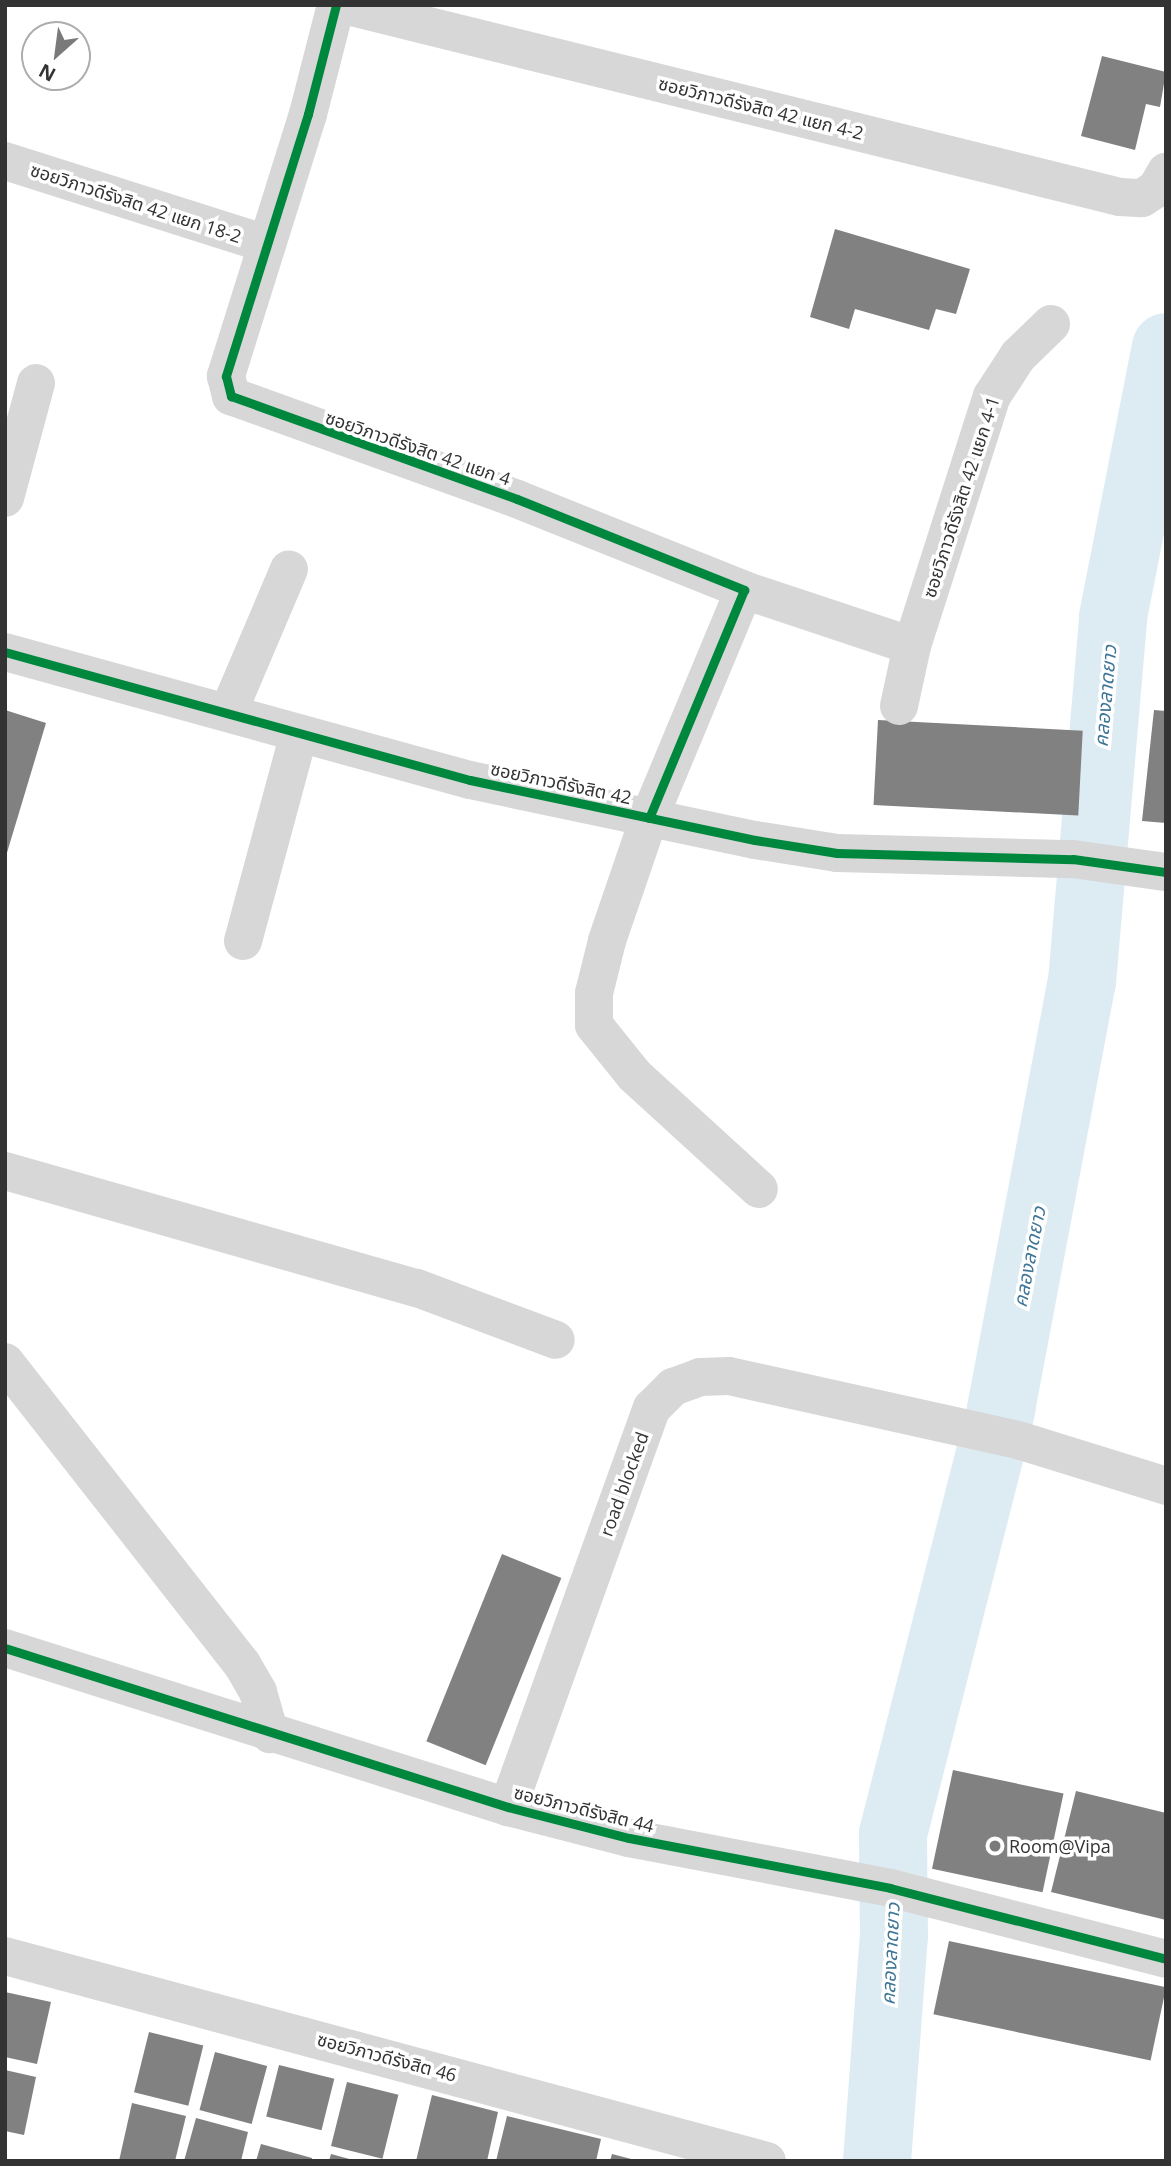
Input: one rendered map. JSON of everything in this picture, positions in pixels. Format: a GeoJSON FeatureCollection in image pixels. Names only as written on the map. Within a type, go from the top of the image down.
{"type":"FeatureCollection","features":[{"type":"Feature","properties":{"kind":"street","name":"ซอยวิภาวดีรังสิต 42 แยก 4"},"geometry":{"type":"LineString","coordinates":[[336,5],[226,376],[231,396],[517,499],[744,590]]}},
{"type":"Feature","properties":{"kind":"street","name":"ซอยวิภาวดีรังสิต 42 แยก 4-2"},"geometry":{"type":"LineString","coordinates":[[344,5],[1120,197],[1142,198],[1156,189],[1166,172]]}},
{"type":"Feature","properties":{"kind":"street","name":"ซอยวิภาวดีรังสิต 42 แยก 18-2"},"geometry":{"type":"LineString","coordinates":[[5,161],[267,244]]}},
{"type":"Feature","properties":{"kind":"street","name":"ซอยวิภาวดีรังสิต 42 แยก 4-1"},"geometry":{"type":"LineString","coordinates":[[899,706],[912,646],[992,396],[1018,356],[1051,324]]}},
{"type":"Feature","properties":{"kind":"street"},"geometry":{"type":"LineString","coordinates":[[5,498],[36,383]]}},
{"type":"Feature","properties":{"kind":"street"},"geometry":{"type":"LineString","coordinates":[[228,713],[289,569]]}},
{"type":"Feature","properties":{"kind":"street"},"geometry":{"type":"LineString","coordinates":[[759,1189],[634,1075],[594,1024],[594,993],[607,941],[649,818],[744,590],[912,646]]}},
{"type":"Feature","properties":{"kind":"street","name":"ซอยวิภาวดีรังสิต 42"},"geometry":{"type":"LineString","coordinates":[[5,652],[470,780],[649,818],[837,853],[1073,859],[1118,863],[1166,872]]}},
{"type":"Feature","properties":{"kind":"street"},"geometry":{"type":"LineString","coordinates":[[243,941],[299,733]]}},
{"type":"Feature","properties":{"kind":"street"},"geometry":{"type":"LineString","coordinates":[[5,1171],[417,1288],[556,1340]]}},
{"type":"Feature","properties":{"kind":"street"},"geometry":{"type":"LineString","coordinates":[[5,1362],[242,1664],[258,1692],[270,1734]]}},
{"type":"Feature","properties":{"kind":"street","name":"road blocked"},"geometry":{"type":"LineString","coordinates":[[508,1807],[652,1408],[673,1387],[700,1377],[729,1377],[1021,1441],[1166,1486]]}},
{"type":"Feature","properties":{"kind":"street","name":"ซอยวิภาวดีรังสิต 44"},"geometry":{"type":"LineString","coordinates":[[5,1648],[270,1734],[508,1807],[629,1838],[868,1883],[1166,1959]]}},
{"type":"Feature","properties":{"kind":"street","name":"ซอยวิภาวดีรังสิต 46"},"geometry":{"type":"LineString","coordinates":[[5,1956],[766,2161]]}},
{"type":"Feature","properties":{"kind":"building"},"geometry":{"type":"Polygon","coordinates":[[[1102,56],[1166,72],[1160,107],[1146,104],[1135,150],[1081,136],[1102,56]]]}},
{"type":"Feature","properties":{"kind":"building"},"geometry":{"type":"Polygon","coordinates":[[[835,229],[970,269],[956,314],[936,309],[929,330],[855,309],[849,329],[810,317],[835,229]]]}},
{"type":"Feature","properties":{"kind":"building"},"geometry":{"type":"Polygon","coordinates":[[[5,710],[46,723],[6,856],[5,856],[5,710]]]}},
{"type":"Feature","properties":{"kind":"building"},"geometry":{"type":"Polygon","coordinates":[[[1154,710],[1166,711],[1166,823],[1142,821],[1154,710]]]}},
{"type":"Feature","properties":{"kind":"building"},"geometry":{"type":"Polygon","coordinates":[[[878,720],[1083,731],[1078,816],[874,805],[878,720]]]}},
{"type":"Feature","properties":{"kind":"building"},"geometry":{"type":"Polygon","coordinates":[[[502,1554],[561,1578],[486,1765],[426,1741],[502,1554]]]}},
{"type":"Feature","properties":{"kind":"building","name":"Room@Vipa"},"geometry":{"type":"Polygon","coordinates":[[[953,1770],[1064,1793],[1043,1892],[932,1869],[953,1770]]]}},
{"type":"Feature","properties":{"kind":"building"},"geometry":{"type":"Polygon","coordinates":[[[1076,1791],[1166,1813],[1166,1920],[1051,1892],[1076,1791]]]}},
{"type":"Feature","properties":{"kind":"building"},"geometry":{"type":"Polygon","coordinates":[[[949,1941],[1166,1987],[1151,2061],[933,2014],[949,1941]]]}},
{"type":"Feature","properties":{"kind":"building"},"geometry":{"type":"Polygon","coordinates":[[[5,1992],[51,2002],[37,2064],[5,2057],[5,1992]]]}},
{"type":"Feature","properties":{"kind":"building"},"geometry":{"type":"Polygon","coordinates":[[[149,2032],[203,2046],[188,2106],[134,2092],[149,2032]]]}},
{"type":"Feature","properties":{"kind":"building"},"geometry":{"type":"Polygon","coordinates":[[[215,2052],[267,2066],[252,2124],[199,2110],[215,2052]]]}},
{"type":"Feature","properties":{"kind":"building"},"geometry":{"type":"Polygon","coordinates":[[[279,2065],[334,2079],[321,2130],[266,2116],[279,2065]]]}},
{"type":"Feature","properties":{"kind":"building"},"geometry":{"type":"Polygon","coordinates":[[[5,2070],[36,2077],[24,2135],[5,2131],[5,2070]]]}},
{"type":"Feature","properties":{"kind":"building"},"geometry":{"type":"Polygon","coordinates":[[[347,2082],[398,2095],[382,2159],[331,2146],[347,2082]]]}},
{"type":"Feature","properties":{"kind":"building"},"geometry":{"type":"Polygon","coordinates":[[[432,2095],[498,2112],[487,2161],[416,2161],[432,2095]]]}},
{"type":"Feature","properties":{"kind":"building"},"geometry":{"type":"Polygon","coordinates":[[[132,2103],[186,2116],[175,2161],[119,2161],[132,2103]]]}},
{"type":"Feature","properties":{"kind":"building"},"geometry":{"type":"Polygon","coordinates":[[[507,2116],[601,2139],[596,2161],[496,2161],[507,2116]]]}},
{"type":"Feature","properties":{"kind":"building"},"geometry":{"type":"Polygon","coordinates":[[[196,2118],[248,2132],[241,2161],[184,2161],[196,2118]]]}},
{"type":"Feature","properties":{"kind":"building"},"geometry":{"type":"Polygon","coordinates":[[[261,2144],[312,2158],[312,2161],[256,2161],[261,2144]]]}},
{"type":"Feature","properties":{"kind":"building"},"geometry":{"type":"Polygon","coordinates":[[[331,2154],[353,2160],[353,2161],[329,2161],[331,2154]]]}},
{"type":"Feature","properties":{"kind":"building"},"geometry":{"type":"Polygon","coordinates":[[[612,2154],[635,2160],[635,2161],[610,2161],[612,2154]]]}},
{"type":"Feature","properties":{"kind":"waterway","name":"คลองลาดยาว"},"geometry":{"type":"LineString","coordinates":[[877,2161],[894,1936],[893,1834],[1001,1409],[1082,982],[1113,617],[1166,347]]}},
{"type":"Feature","properties":{"kind":"cycle path"},"geometry":{"type":"LineString","coordinates":[[336,5],[308,114],[226,376],[231,396],[517,499],[744,590],[649,818]]}},
{"type":"Feature","properties":{"kind":"cycle path"},"geometry":{"type":"LineString","coordinates":[[5,652],[470,780],[755,840],[837,853],[1073,859],[1166,872]]}},
{"type":"Feature","properties":{"kind":"cycle path"},"geometry":{"type":"LineString","coordinates":[[5,1648],[508,1807],[629,1838],[890,1888],[1166,1959]]}},
{"type":"Feature","properties":{"kind":"place","name":"Room@Vipa"},"geometry":{"type":"Point","coordinates":[995,1846]}}]}
